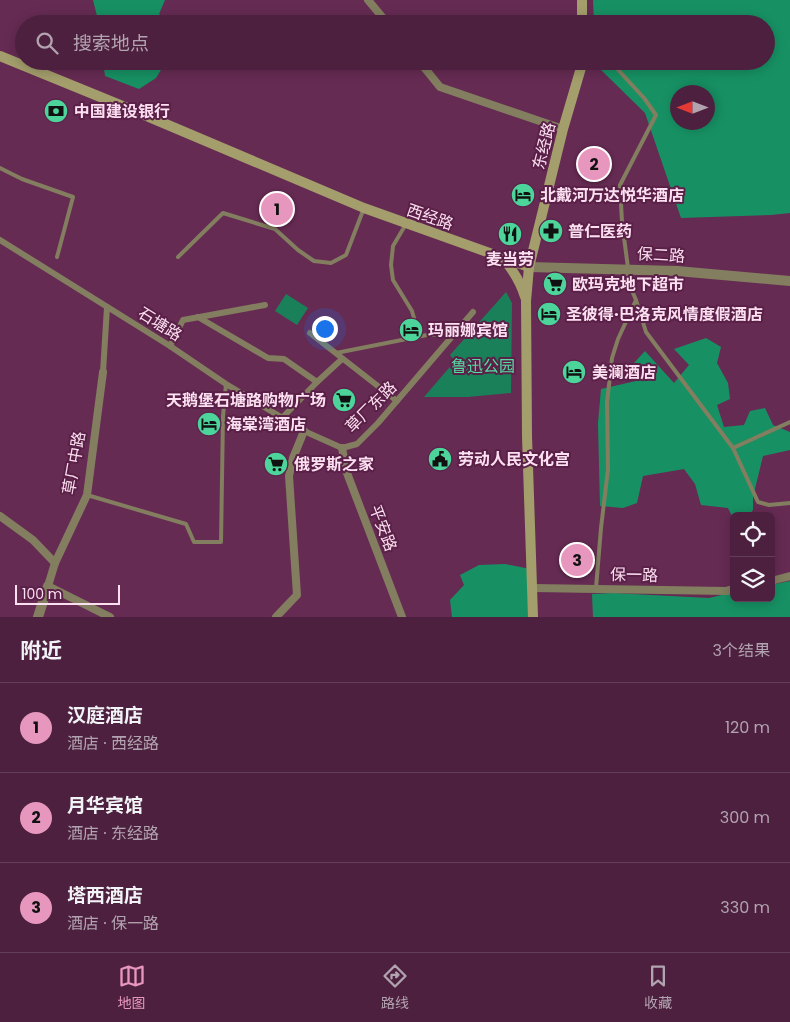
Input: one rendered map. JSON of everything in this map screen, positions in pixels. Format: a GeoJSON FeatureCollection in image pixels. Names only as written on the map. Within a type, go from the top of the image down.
{"type":"FeatureCollection","features":[{"type":"Feature","properties":{"kind":"main road"},"geometry":{"type":"LineString","coordinates":[[582,0],[582,15]]}},
{"type":"Feature","properties":{"kind":"main road","name":"西经路"},"geometry":{"type":"LineString","coordinates":[[0,56],[15,62]]}},
{"type":"Feature","properties":{"kind":"main road","name":"西经路"},"geometry":{"type":"LineString","coordinates":[[34,70],[364,208],[529,267]]}},
{"type":"Feature","properties":{"kind":"main road","name":"东经路"},"geometry":{"type":"LineString","coordinates":[[529,267],[563,129],[580,70]]}},
{"type":"Feature","properties":{"kind":"main road"},"geometry":{"type":"LineString","coordinates":[[502,258],[514,272],[526,301]]}},
{"type":"Feature","properties":{"kind":"main road"},"geometry":{"type":"LineString","coordinates":[[529,267],[526,301],[527,436],[533,617]]}},
{"type":"Feature","properties":{"kind":"street"},"geometry":{"type":"LineString","coordinates":[[368,0],[380,15]]}},
{"type":"Feature","properties":{"kind":"street"},"geometry":{"type":"LineString","coordinates":[[426,70],[440,87],[563,129]]}},
{"type":"Feature","properties":{"kind":"street","name":"石塘路"},"geometry":{"type":"LineString","coordinates":[[0,240],[170,346],[226,384],[304,431]]}},
{"type":"Feature","properties":{"kind":"street","name":"保二路"},"geometry":{"type":"LineString","coordinates":[[529,267],[628,268],[790,281]]}},
{"type":"Feature","properties":{"kind":"street"},"geometry":{"type":"LineString","coordinates":[[170,346],[183,320],[265,305]]}},
{"type":"Feature","properties":{"kind":"street","name":"草厂中路"},"geometry":{"type":"LineString","coordinates":[[38,617],[55,563],[87,495],[104,372],[108,307]]}},
{"type":"Feature","properties":{"kind":"street","name":"草厂东路"},"geometry":{"type":"LineString","coordinates":[[304,431],[342,448],[357,444],[397,401],[473,312]]}},
{"type":"Feature","properties":{"kind":"street"},"geometry":{"type":"LineString","coordinates":[[198,317],[268,358],[284,359],[316,382]]}},
{"type":"Feature","properties":{"kind":"street"},"geometry":{"type":"LineString","coordinates":[[432,334],[459,328]]}},
{"type":"Feature","properties":{"kind":"street"},"geometry":{"type":"LineString","coordinates":[[310,333],[397,401]]}},
{"type":"Feature","properties":{"kind":"street"},"geometry":{"type":"LineString","coordinates":[[282,418],[342,358]]}},
{"type":"Feature","properties":{"kind":"street"},"geometry":{"type":"LineString","coordinates":[[276,617],[297,594],[289,476],[293,458],[304,431]]}},
{"type":"Feature","properties":{"kind":"street","name":"平安路"},"geometry":{"type":"LineString","coordinates":[[342,448],[347,473],[402,617]]}},
{"type":"Feature","properties":{"kind":"street"},"geometry":{"type":"LineString","coordinates":[[0,516],[33,540],[55,563]]}},
{"type":"Feature","properties":{"kind":"street"},"geometry":{"type":"LineString","coordinates":[[775,580],[790,576]]}},
{"type":"Feature","properties":{"kind":"street"},"geometry":{"type":"LineString","coordinates":[[48,586],[110,617]]}},
{"type":"Feature","properties":{"kind":"street","name":"保一路"},"geometry":{"type":"LineString","coordinates":[[532,588],[730,590]]}},
{"type":"Feature","properties":{"kind":"lane"},"geometry":{"type":"LineString","coordinates":[[618,70],[644,98],[656,115],[620,184],[622,222],[628,268],[627,279],[646,332],[733,448],[758,502],[769,505],[790,503]]}},
{"type":"Feature","properties":{"kind":"lane"},"geometry":{"type":"LineString","coordinates":[[0,168],[22,179],[72,197],[57,257]]}},
{"type":"Feature","properties":{"kind":"lane"},"geometry":{"type":"LineString","coordinates":[[178,257],[223,213],[275,229],[298,250],[314,261],[331,263],[346,256],[364,208]]}},
{"type":"Feature","properties":{"kind":"lane"},"geometry":{"type":"LineString","coordinates":[[406,224],[393,246],[391,265],[393,280],[412,311],[419,336]]}},
{"type":"Feature","properties":{"kind":"lane"},"geometry":{"type":"LineString","coordinates":[[596,588],[608,469],[606,403],[612,358],[618,339],[636,300]]}},
{"type":"Feature","properties":{"kind":"lane"},"geometry":{"type":"LineString","coordinates":[[336,353],[432,334]]}},
{"type":"Feature","properties":{"kind":"lane"},"geometry":{"type":"LineString","coordinates":[[87,495],[186,524],[194,542],[221,542],[223,416],[226,384]]}},
{"type":"Feature","properties":{"kind":"lane"},"geometry":{"type":"LineString","coordinates":[[733,448],[790,422]]}},
{"type":"Feature","properties":{"kind":"green space"},"geometry":{"type":"Polygon","coordinates":[[[93,0],[165,0],[159,14],[160,15],[97,15],[93,0]]]}},
{"type":"Feature","properties":{"kind":"green space"},"geometry":{"type":"Polygon","coordinates":[[[593,0],[790,0],[790,213],[681,218],[645,113],[601,70],[775,70],[775,15],[594,15],[593,0]]]}},
{"type":"Feature","properties":{"kind":"green space"},"geometry":{"type":"Polygon","coordinates":[[[104,70],[161,70],[156,78],[139,89],[105,76],[104,70]]]}},
{"type":"Feature","properties":{"kind":"green space","name":"鲁迅公园"},"geometry":{"type":"Polygon","coordinates":[[[506,292],[512,303],[511,393],[468,397],[424,397],[455,361],[450,355],[506,292]]]}},
{"type":"Feature","properties":{"kind":"green space"},"geometry":{"type":"Polygon","coordinates":[[[286,294],[308,308],[297,325],[275,311],[286,294]]]}},
{"type":"Feature","properties":{"kind":"green space"},"geometry":{"type":"Polygon","coordinates":[[[706,338],[721,347],[717,363],[728,383],[730,399],[717,405],[724,427],[744,425],[750,411],[765,408],[773,425],[790,432],[790,450],[763,456],[751,512],[730,512],[728,508],[701,505],[695,484],[684,469],[643,476],[637,503],[623,508],[600,506],[598,423],[601,389],[636,381],[634,363],[645,351],[674,383],[689,365],[674,349],[706,338]]]}},
{"type":"Feature","properties":{"kind":"green space"},"geometry":{"type":"Polygon","coordinates":[[[505,564],[530,569],[531,617],[452,617],[450,600],[464,585],[460,575],[479,565],[505,564]]]}},
{"type":"Feature","properties":{"kind":"green space"},"geometry":{"type":"Polygon","coordinates":[[[790,581],[790,617],[593,617],[592,594],[613,593],[709,598],[730,593],[730,602],[775,602],[775,584],[790,581]]]}},
{"type":"Feature","properties":{"kind":"place","name":"中国建设银行"},"geometry":{"type":"Point","coordinates":[56,111]}},
{"type":"Feature","properties":{"kind":"place","name":"月华宾馆"},"geometry":{"type":"Point","coordinates":[594,164]}},
{"type":"Feature","properties":{"kind":"place","name":"北戴河万达悦华酒店"},"geometry":{"type":"Point","coordinates":[523,195]}},
{"type":"Feature","properties":{"kind":"place","name":"汉庭酒店"},"geometry":{"type":"Point","coordinates":[277,209]}},
{"type":"Feature","properties":{"kind":"place","name":"普仁医药"},"geometry":{"type":"Point","coordinates":[551,231]}},
{"type":"Feature","properties":{"kind":"place","name":"麦当劳"},"geometry":{"type":"Point","coordinates":[510,234]}},
{"type":"Feature","properties":{"kind":"place","name":"欧玛克地下超市"},"geometry":{"type":"Point","coordinates":[555,284]}},
{"type":"Feature","properties":{"kind":"place","name":"圣彼得·巴洛克风情度假酒店"},"geometry":{"type":"Point","coordinates":[549,314]}},
{"type":"Feature","properties":{"kind":"place","name":"玛丽娜宾馆"},"geometry":{"type":"Point","coordinates":[411,330]}},
{"type":"Feature","properties":{"kind":"place","name":"美澜酒店"},"geometry":{"type":"Point","coordinates":[574,372]}},
{"type":"Feature","properties":{"kind":"place","name":"天鹅堡石塘路购物广场"},"geometry":{"type":"Point","coordinates":[344,400]}},
{"type":"Feature","properties":{"kind":"place","name":"海棠湾酒店"},"geometry":{"type":"Point","coordinates":[209,424]}},
{"type":"Feature","properties":{"kind":"place","name":"劳动人民文化宫"},"geometry":{"type":"Point","coordinates":[440,459]}},
{"type":"Feature","properties":{"kind":"place","name":"俄罗斯之家"},"geometry":{"type":"Point","coordinates":[276,464]}},
{"type":"Feature","properties":{"kind":"place","name":"塔西酒店"},"geometry":{"type":"Point","coordinates":[577,560]}}]}
